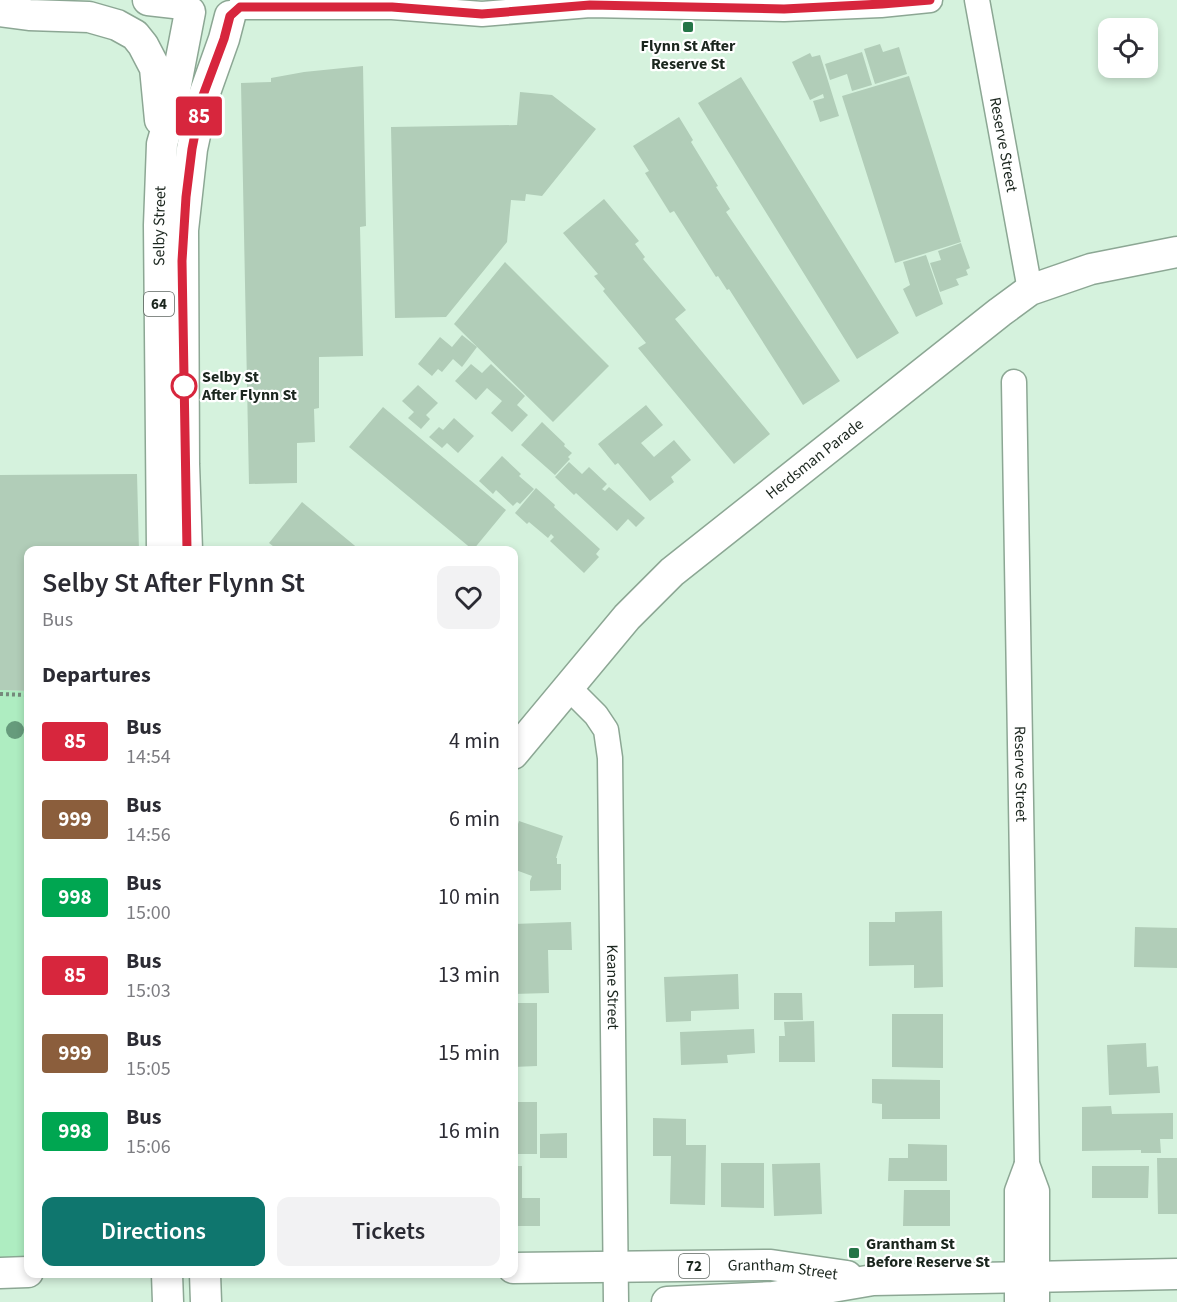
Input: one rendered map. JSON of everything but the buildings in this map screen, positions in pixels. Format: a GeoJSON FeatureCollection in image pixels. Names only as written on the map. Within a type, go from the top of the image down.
{"type":"FeatureCollection","features":[{"type":"Feature","properties":{"kind":"main road"},"geometry":{"type":"LineString","coordinates":[[0,4],[15,0]]}},
{"type":"Feature","properties":{"kind":"main road"},"geometry":{"type":"LineString","coordinates":[[148,0],[185,5],[199,18],[209,21],[238,8]]}},
{"type":"Feature","properties":{"kind":"main road","name":"Selby Street"},"geometry":{"type":"LineString","coordinates":[[162,546],[159,225],[162,144],[170,116],[185,5]]}},
{"type":"Feature","properties":{"kind":"main road","name":"Selby Street"},"geometry":{"type":"LineString","coordinates":[[187,546],[183,230],[192,149],[202,98],[238,8]]}},
{"type":"Feature","properties":{"kind":"main road","name":"64"},"geometry":{"type":"LineString","coordinates":[[0,11],[105,20],[135,35],[155,68],[162,144]]}},
{"type":"Feature","properties":{"kind":"main road","name":"Herdsman Parade"},"geometry":{"type":"LineString","coordinates":[[518,748],[627,617],[672,572],[1030,290],[1091,269],[1177,252]]}},
{"type":"Feature","properties":{"kind":"main road","name":"Grantham Street"},"geometry":{"type":"LineString","coordinates":[[518,1268],[771,1265],[873,1280],[1027,1289],[1177,1274]]}},
{"type":"Feature","properties":{"kind":"main road"},"geometry":{"type":"LineString","coordinates":[[0,1273],[24,1272]]}},
{"type":"Feature","properties":{"kind":"main road"},"geometry":{"type":"LineString","coordinates":[[166,1278],[168,1302]]}},
{"type":"Feature","properties":{"kind":"main road"},"geometry":{"type":"LineString","coordinates":[[206,1278],[207,1302]]}},
{"type":"Feature","properties":{"kind":"main road","name":"Grantham Street"},"geometry":{"type":"LineString","coordinates":[[667,1302],[773,1298],[873,1280]]}},
{"type":"Feature","properties":{"kind":"street"},"geometry":{"type":"LineString","coordinates":[[238,8],[392,7],[482,14],[582,2],[784,9],[930,0]]}},
{"type":"Feature","properties":{"kind":"street","name":"Reserve Street"},"geometry":{"type":"LineString","coordinates":[[977,0],[1030,290]]}},
{"type":"Feature","properties":{"kind":"street","name":"Reserve Street"},"geometry":{"type":"LineString","coordinates":[[1014,382],[1027,1164],[1017,1191],[1027,1289]]}},
{"type":"Feature","properties":{"kind":"street","name":"Keane Street"},"geometry":{"type":"LineString","coordinates":[[567,687],[596,715],[606,730],[609,743],[615,1302]]}},
{"type":"Feature","properties":{"kind":"path"},"geometry":{"type":"LineString","coordinates":[[0,694],[24,695]]}},
{"type":"Feature","properties":{"kind":"green space"},"geometry":{"type":"Polygon","coordinates":[[[0,690],[24,691],[24,1260],[0,1261],[0,690]]]}},
{"type":"Feature","properties":{"kind":"bus line","name":"85"},"geometry":{"type":"LineString","coordinates":[[187,546],[182,261],[186,197],[202,98],[230,16],[240,7],[392,7],[482,14],[590,5],[784,9],[930,0]]}},
{"type":"Feature","properties":{"kind":"place","name":"Flynn St After Reserve St"},"geometry":{"type":"Point","coordinates":[688,27]}},
{"type":"Feature","properties":{"kind":"place","name":"Selby St After Flynn St"},"geometry":{"type":"Point","coordinates":[184,386]}},
{"type":"Feature","properties":{"kind":"place","name":"Grantham St Before Reserve St"},"geometry":{"type":"Point","coordinates":[854,1253]}}]}
